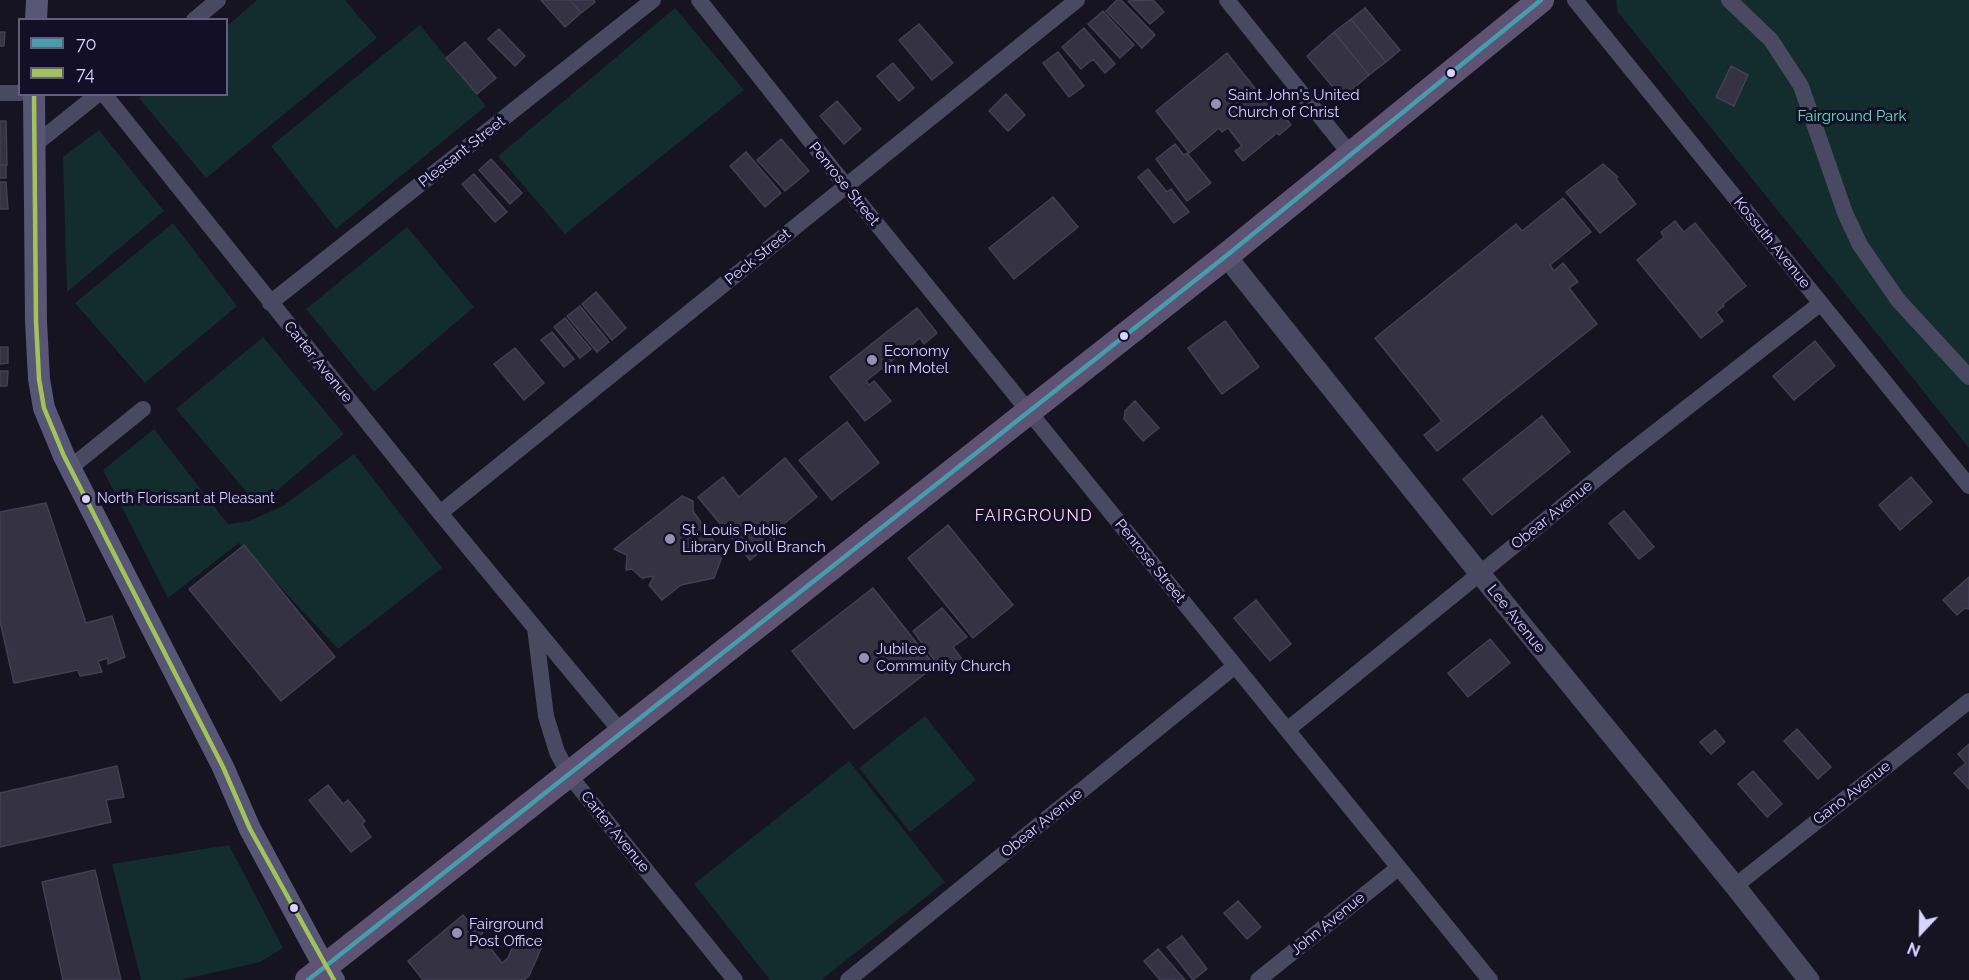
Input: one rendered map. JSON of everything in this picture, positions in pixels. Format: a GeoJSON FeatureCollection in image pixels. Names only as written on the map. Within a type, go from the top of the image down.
{"type":"FeatureCollection","features":[{"type":"Feature","properties":{"kind":"main road"},"geometry":{"type":"LineString","coordinates":[[34,96],[33,146],[39,379],[44,408],[71,467],[223,767],[250,829],[322,976],[569,775],[1226,256],[1541,0]]}},
{"type":"Feature","properties":{"kind":"street"},"geometry":{"type":"LineString","coordinates":[[196,18],[218,0]]}},
{"type":"Feature","properties":{"kind":"street","name":"Pleasant Street"},"geometry":{"type":"LineString","coordinates":[[270,303],[653,0]]}},
{"type":"Feature","properties":{"kind":"street","name":"Penrose Street"},"geometry":{"type":"LineString","coordinates":[[699,0],[1028,412],[1490,980]]}},
{"type":"Feature","properties":{"kind":"street","name":"Peck Street"},"geometry":{"type":"LineString","coordinates":[[440,513],[1077,0]]}},
{"type":"Feature","properties":{"kind":"street"},"geometry":{"type":"LineString","coordinates":[[1227,0],[1351,155]]}},
{"type":"Feature","properties":{"kind":"street","name":"Kossuth Avenue"},"geometry":{"type":"LineString","coordinates":[[1575,0],[1969,486]]}},
{"type":"Feature","properties":{"kind":"street"},"geometry":{"type":"LineString","coordinates":[[1729,0],[1771,40],[1801,86],[1841,202],[1860,245],[1898,300],[1969,377]]}},
{"type":"Feature","properties":{"kind":"street"},"geometry":{"type":"LineString","coordinates":[[0,93],[18,93]]}},
{"type":"Feature","properties":{"kind":"street"},"geometry":{"type":"LineString","coordinates":[[33,146],[96,96]]}},
{"type":"Feature","properties":{"kind":"street","name":"Carter Avenue"},"geometry":{"type":"LineString","coordinates":[[106,96],[440,513],[622,733]]}},
{"type":"Feature","properties":{"kind":"street","name":"Lee Avenue"},"geometry":{"type":"LineString","coordinates":[[1226,256],[1809,980]]}},
{"type":"Feature","properties":{"kind":"street","name":"Obear Avenue"},"geometry":{"type":"LineString","coordinates":[[1287,730],[1709,388],[1821,303]]}},
{"type":"Feature","properties":{"kind":"street"},"geometry":{"type":"LineString","coordinates":[[71,467],[143,409]]}},
{"type":"Feature","properties":{"kind":"street","name":"Carter Avenue"},"geometry":{"type":"LineString","coordinates":[[535,628],[546,716],[557,752],[569,775],[735,980]]}},
{"type":"Feature","properties":{"kind":"street","name":"Obear Avenue"},"geometry":{"type":"LineString","coordinates":[[848,980],[1235,666]]}},
{"type":"Feature","properties":{"kind":"street","name":"Gano Avenue"},"geometry":{"type":"LineString","coordinates":[[1735,886],[1969,701]]}},
{"type":"Feature","properties":{"kind":"street","name":"John Avenue"},"geometry":{"type":"LineString","coordinates":[[1258,980],[1398,868]]}},
{"type":"Feature","properties":{"kind":"green space"},"geometry":{"type":"Polygon","coordinates":[[[257,0],[345,0],[377,38],[206,178],[139,98],[142,96],[228,96],[228,25],[257,0]]]}},
{"type":"Feature","properties":{"kind":"green space","name":"Fairground Park"},"geometry":{"type":"Polygon","coordinates":[[[1616,0],[1969,0],[1969,448],[1617,11],[1616,0]]]}},
{"type":"Feature","properties":{"kind":"green space"},"geometry":{"type":"Polygon","coordinates":[[[675,8],[744,90],[565,234],[498,156],[675,8]]]}},
{"type":"Feature","properties":{"kind":"green space"},"geometry":{"type":"Polygon","coordinates":[[[420,25],[486,106],[336,229],[271,146],[420,25]]]}},
{"type":"Feature","properties":{"kind":"green space"},"geometry":{"type":"Polygon","coordinates":[[[99,130],[164,211],[67,292],[63,157],[99,130]]]}},
{"type":"Feature","properties":{"kind":"green space"},"geometry":{"type":"Polygon","coordinates":[[[173,223],[237,306],[145,383],[75,303],[173,223]]]}},
{"type":"Feature","properties":{"kind":"green space"},"geometry":{"type":"Polygon","coordinates":[[[407,227],[474,307],[374,392],[306,309],[407,227]]]}},
{"type":"Feature","properties":{"kind":"green space"},"geometry":{"type":"Polygon","coordinates":[[[263,337],[344,434],[274,493],[249,495],[176,409],[263,337]]]}},
{"type":"Feature","properties":{"kind":"green space"},"geometry":{"type":"Polygon","coordinates":[[[154,429],[228,524],[249,521],[283,506],[354,454],[442,568],[338,649],[239,543],[168,598],[103,470],[154,429]]]}},
{"type":"Feature","properties":{"kind":"green space"},"geometry":{"type":"Polygon","coordinates":[[[925,716],[976,780],[910,832],[859,768],[925,716]]]}},
{"type":"Feature","properties":{"kind":"green space"},"geometry":{"type":"Polygon","coordinates":[[[849,761],[945,882],[821,980],[770,980],[694,884],[849,761]]]}},
{"type":"Feature","properties":{"kind":"green space"},"geometry":{"type":"Polygon","coordinates":[[[229,845],[283,948],[260,962],[180,980],[141,980],[112,864],[229,845]]]}},
{"type":"Feature","properties":{"kind":"building"},"geometry":{"type":"Polygon","coordinates":[[[541,0],[570,0],[581,13],[565,27],[541,0]]]}},
{"type":"Feature","properties":{"kind":"building"},"geometry":{"type":"Polygon","coordinates":[[[570,0],[594,0],[595,2],[581,13],[570,0]]]}},
{"type":"Feature","properties":{"kind":"building"},"geometry":{"type":"Polygon","coordinates":[[[1117,0],[1121,0],[1155,35],[1142,48],[1106,11],[1117,0]]]}},
{"type":"Feature","properties":{"kind":"building"},"geometry":{"type":"Polygon","coordinates":[[[1153,0],[1164,12],[1150,24],[1128,1],[1153,0]]]}},
{"type":"Feature","properties":{"kind":"building"},"geometry":{"type":"Polygon","coordinates":[[[1365,8],[1400,50],[1386,62],[1351,19],[1365,8]]]}},
{"type":"Feature","properties":{"kind":"building"},"geometry":{"type":"Polygon","coordinates":[[[1103,11],[1134,45],[1120,58],[1088,24],[1103,11]]]}},
{"type":"Feature","properties":{"kind":"building"},"geometry":{"type":"Polygon","coordinates":[[[1351,19],[1386,62],[1369,75],[1334,32],[1351,19]]]}},
{"type":"Feature","properties":{"kind":"building"},"geometry":{"type":"Polygon","coordinates":[[[919,24],[953,63],[932,80],[899,40],[919,24]]]}},
{"type":"Feature","properties":{"kind":"building"},"geometry":{"type":"Polygon","coordinates":[[[1084,28],[1115,64],[1105,73],[1093,59],[1081,69],[1062,47],[1084,28]]]}},
{"type":"Feature","properties":{"kind":"building"},"geometry":{"type":"Polygon","coordinates":[[[499,29],[525,56],[515,66],[488,39],[499,29]]]}},
{"type":"Feature","properties":{"kind":"building"},"geometry":{"type":"Polygon","coordinates":[[[0,32],[5,32],[4,46],[0,46],[0,32]]]}},
{"type":"Feature","properties":{"kind":"building"},"geometry":{"type":"Polygon","coordinates":[[[1334,32],[1369,75],[1342,98],[1307,56],[1334,32]]]}},
{"type":"Feature","properties":{"kind":"building"},"geometry":{"type":"Polygon","coordinates":[[[465,42],[496,78],[477,94],[446,58],[465,42]]]}},
{"type":"Feature","properties":{"kind":"building"},"geometry":{"type":"Polygon","coordinates":[[[1058,52],[1084,86],[1069,97],[1043,63],[1058,52]]]}},
{"type":"Feature","properties":{"kind":"building","name":"Saint John's United Church of Christ"},"geometry":{"type":"Polygon","coordinates":[[[1227,53],[1276,115],[1281,112],[1291,125],[1279,135],[1277,133],[1243,161],[1235,151],[1242,146],[1228,128],[1222,132],[1219,128],[1189,153],[1156,111],[1227,53]]]}},
{"type":"Feature","properties":{"kind":"building"},"geometry":{"type":"Polygon","coordinates":[[[893,63],[914,88],[899,101],[877,76],[893,63]]]}},
{"type":"Feature","properties":{"kind":"building"},"geometry":{"type":"Polygon","coordinates":[[[1731,66],[1748,75],[1734,106],[1716,97],[1731,66]]]}},
{"type":"Feature","properties":{"kind":"building"},"geometry":{"type":"Polygon","coordinates":[[[1006,94],[1025,115],[1008,131],[989,111],[1006,94]]]}},
{"type":"Feature","properties":{"kind":"building"},"geometry":{"type":"Polygon","coordinates":[[[837,101],[861,129],[844,144],[820,116],[837,101]]]}},
{"type":"Feature","properties":{"kind":"building"},"geometry":{"type":"Polygon","coordinates":[[[0,121],[6,121],[7,165],[0,165],[0,121]]]}},
{"type":"Feature","properties":{"kind":"building"},"geometry":{"type":"Polygon","coordinates":[[[781,139],[809,171],[785,191],[757,160],[781,139]]]}},
{"type":"Feature","properties":{"kind":"building"},"geometry":{"type":"Polygon","coordinates":[[[1175,144],[1184,155],[1187,153],[1211,183],[1187,201],[1156,159],[1175,144]]]}},
{"type":"Feature","properties":{"kind":"building"},"geometry":{"type":"Polygon","coordinates":[[[746,152],[781,193],[765,207],[730,166],[746,152]]]}},
{"type":"Feature","properties":{"kind":"building"},"geometry":{"type":"Polygon","coordinates":[[[491,159],[522,193],[510,204],[479,170],[491,159]]]}},
{"type":"Feature","properties":{"kind":"building"},"geometry":{"type":"Polygon","coordinates":[[[1603,164],[1618,177],[1616,179],[1636,204],[1600,233],[1566,192],[1603,164]]]}},
{"type":"Feature","properties":{"kind":"building"},"geometry":{"type":"Polygon","coordinates":[[[0,165],[6,165],[6,178],[0,178],[0,165]]]}},
{"type":"Feature","properties":{"kind":"building"},"geometry":{"type":"Polygon","coordinates":[[[1148,169],[1167,192],[1171,189],[1189,212],[1174,223],[1138,177],[1148,169]]]}},
{"type":"Feature","properties":{"kind":"building"},"geometry":{"type":"Polygon","coordinates":[[[474,174],[507,212],[495,222],[462,184],[474,174]]]}},
{"type":"Feature","properties":{"kind":"building"},"geometry":{"type":"Polygon","coordinates":[[[0,182],[6,182],[8,209],[0,209],[0,182]]]}},
{"type":"Feature","properties":{"kind":"building"},"geometry":{"type":"Polygon","coordinates":[[[1053,197],[1078,227],[1014,279],[989,248],[1053,197]]]}},
{"type":"Feature","properties":{"kind":"building"},"geometry":{"type":"Polygon","coordinates":[[[1563,198],[1591,232],[1550,265],[1554,271],[1563,263],[1578,282],[1569,288],[1597,324],[1437,451],[1424,435],[1442,421],[1375,338],[1516,224],[1522,231],[1563,198]]]}},
{"type":"Feature","properties":{"kind":"building"},"geometry":{"type":"Polygon","coordinates":[[[1675,221],[1684,232],[1695,223],[1746,286],[1716,312],[1723,321],[1701,338],[1637,260],[1664,237],[1661,232],[1675,221]]]}},
{"type":"Feature","properties":{"kind":"building"},"geometry":{"type":"Polygon","coordinates":[[[596,292],[626,328],[612,340],[582,304],[596,292]]]}},
{"type":"Feature","properties":{"kind":"building"},"geometry":{"type":"Polygon","coordinates":[[[580,306],[609,342],[597,352],[567,316],[580,306]]]}},
{"type":"Feature","properties":{"kind":"building","name":"Economy Inn Motel"},"geometry":{"type":"Polygon","coordinates":[[[917,308],[937,333],[924,344],[920,338],[866,381],[869,385],[874,381],[891,401],[865,421],[830,377],[917,308]]]}},
{"type":"Feature","properties":{"kind":"building"},"geometry":{"type":"Polygon","coordinates":[[[565,318],[591,349],[580,358],[554,327],[565,318]]]}},
{"type":"Feature","properties":{"kind":"building"},"geometry":{"type":"Polygon","coordinates":[[[1225,321],[1259,367],[1222,394],[1188,348],[1225,321]]]}},
{"type":"Feature","properties":{"kind":"building"},"geometry":{"type":"Polygon","coordinates":[[[552,332],[574,359],[564,367],[541,340],[552,332]]]}},
{"type":"Feature","properties":{"kind":"building"},"geometry":{"type":"Polygon","coordinates":[[[1815,341],[1835,366],[1794,400],[1773,376],[1815,341]]]}},
{"type":"Feature","properties":{"kind":"building"},"geometry":{"type":"Polygon","coordinates":[[[0,347],[8,347],[8,363],[0,364],[0,347]]]}},
{"type":"Feature","properties":{"kind":"building"},"geometry":{"type":"Polygon","coordinates":[[[515,348],[544,383],[524,400],[494,364],[515,348]]]}},
{"type":"Feature","properties":{"kind":"building"},"geometry":{"type":"Polygon","coordinates":[[[0,371],[8,371],[7,386],[0,386],[0,371]]]}},
{"type":"Feature","properties":{"kind":"building"},"geometry":{"type":"Polygon","coordinates":[[[1135,401],[1159,428],[1143,441],[1124,419],[1125,411],[1135,401]]]}},
{"type":"Feature","properties":{"kind":"building"},"geometry":{"type":"Polygon","coordinates":[[[1542,416],[1570,452],[1492,515],[1463,479],[1542,416]]]}},
{"type":"Feature","properties":{"kind":"building"},"geometry":{"type":"Polygon","coordinates":[[[847,422],[879,463],[832,500],[799,460],[847,422]]]}},
{"type":"Feature","properties":{"kind":"building"},"geometry":{"type":"Polygon","coordinates":[[[785,458],[817,497],[770,535],[775,540],[750,560],[698,497],[723,477],[739,497],[785,458]]]}},
{"type":"Feature","properties":{"kind":"building"},"geometry":{"type":"Polygon","coordinates":[[[1911,477],[1932,502],[1900,530],[1879,505],[1911,477]]]}},
{"type":"Feature","properties":{"kind":"building","name":"St. Louis Public Library Divoll Branch"},"geometry":{"type":"Polygon","coordinates":[[[682,496],[693,501],[693,511],[723,554],[714,578],[681,585],[662,600],[649,585],[654,576],[642,578],[632,569],[626,570],[627,555],[614,549],[682,496]]]}},
{"type":"Feature","properties":{"kind":"building"},"geometry":{"type":"Polygon","coordinates":[[[46,503],[86,623],[112,616],[125,657],[108,664],[108,658],[98,661],[102,672],[80,676],[78,670],[14,683],[0,621],[0,512],[46,503]]]}},
{"type":"Feature","properties":{"kind":"building"},"geometry":{"type":"Polygon","coordinates":[[[1624,511],[1654,547],[1639,559],[1609,523],[1624,511]]]}},
{"type":"Feature","properties":{"kind":"building"},"geometry":{"type":"Polygon","coordinates":[[[948,525],[1013,605],[973,638],[908,558],[948,525]]]}},
{"type":"Feature","properties":{"kind":"building"},"geometry":{"type":"Polygon","coordinates":[[[244,545],[335,657],[281,701],[189,589],[244,545]]]}},
{"type":"Feature","properties":{"kind":"building"},"geometry":{"type":"Polygon","coordinates":[[[1969,577],[1969,609],[1965,608],[1957,615],[1943,600],[1969,577]]]}},
{"type":"Feature","properties":{"kind":"building","name":"Jubilee Community Church"},"geometry":{"type":"Polygon","coordinates":[[[873,588],[935,666],[854,729],[792,651],[873,588]]]}},
{"type":"Feature","properties":{"kind":"building"},"geometry":{"type":"Polygon","coordinates":[[[1256,600],[1291,644],[1270,661],[1234,618],[1256,600]]]}},
{"type":"Feature","properties":{"kind":"building"},"geometry":{"type":"Polygon","coordinates":[[[942,608],[967,637],[953,647],[962,659],[938,665],[913,631],[942,608]]]}},
{"type":"Feature","properties":{"kind":"building"},"geometry":{"type":"Polygon","coordinates":[[[1490,639],[1510,663],[1468,697],[1448,673],[1490,639]]]}},
{"type":"Feature","properties":{"kind":"building"},"geometry":{"type":"Polygon","coordinates":[[[1797,729],[1831,767],[1818,779],[1784,741],[1797,729]]]}},
{"type":"Feature","properties":{"kind":"building"},"geometry":{"type":"Polygon","coordinates":[[[1715,730],[1725,742],[1711,754],[1700,742],[1715,730]]]}},
{"type":"Feature","properties":{"kind":"building"},"geometry":{"type":"Polygon","coordinates":[[[1969,744],[1969,789],[1954,773],[1966,763],[1958,754],[1969,744]]]}},
{"type":"Feature","properties":{"kind":"building"},"geometry":{"type":"Polygon","coordinates":[[[117,766],[124,797],[106,800],[111,822],[0,847],[0,793],[117,766]]]}},
{"type":"Feature","properties":{"kind":"building"},"geometry":{"type":"Polygon","coordinates":[[[1753,771],[1782,804],[1767,817],[1738,784],[1753,771]]]}},
{"type":"Feature","properties":{"kind":"building"},"geometry":{"type":"Polygon","coordinates":[[[328,785],[343,804],[348,800],[365,821],[362,824],[371,837],[351,852],[309,800],[328,785]]]}},
{"type":"Feature","properties":{"kind":"building"},"geometry":{"type":"Polygon","coordinates":[[[95,870],[121,980],[63,980],[42,882],[95,870]]]}},
{"type":"Feature","properties":{"kind":"building"},"geometry":{"type":"Polygon","coordinates":[[[1238,901],[1261,927],[1247,939],[1224,913],[1238,901]]]}},
{"type":"Feature","properties":{"kind":"building"},"geometry":{"type":"Polygon","coordinates":[[[463,915],[468,921],[488,921],[481,936],[502,963],[508,958],[518,933],[543,944],[529,976],[524,980],[423,980],[408,961],[463,915]]]}},
{"type":"Feature","properties":{"kind":"building"},"geometry":{"type":"Polygon","coordinates":[[[1182,936],[1207,969],[1193,980],[1167,947],[1182,936]]]}},
{"type":"Feature","properties":{"kind":"building"},"geometry":{"type":"Polygon","coordinates":[[[1158,949],[1185,980],[1160,980],[1144,961],[1158,949]]]}},
{"type":"Feature","properties":{"kind":"transit line","name":"70"},"geometry":{"type":"LineString","coordinates":[[308,980],[1226,256],[1541,0]]}},
{"type":"Feature","properties":{"kind":"transit line","name":"74"},"geometry":{"type":"LineString","coordinates":[[34,96],[36,321],[39,379],[44,408],[64,456],[223,767],[250,829],[334,980]]}},
{"type":"Feature","properties":{"kind":"place","name":"Saint John's United Church of Christ"},"geometry":{"type":"Point","coordinates":[1216,104]}},
{"type":"Feature","properties":{"kind":"place","name":"Economy Inn Motel"},"geometry":{"type":"Point","coordinates":[872,360]}},
{"type":"Feature","properties":{"kind":"place","name":"North Florissant at Pleasant"},"geometry":{"type":"Point","coordinates":[86,499]}},
{"type":"Feature","properties":{"kind":"place","name":"St. Louis Public Library Divoll Branch"},"geometry":{"type":"Point","coordinates":[670,539]}},
{"type":"Feature","properties":{"kind":"place","name":"Jubilee Community Church"},"geometry":{"type":"Point","coordinates":[864,658]}},
{"type":"Feature","properties":{"kind":"place","name":"Fairground Post Office"},"geometry":{"type":"Point","coordinates":[457,933]}},
{"type":"Feature","properties":{"kind":"district","name":"FAIRGROUND"},"geometry":{"type":"Point","coordinates":[1034,516]}}]}
